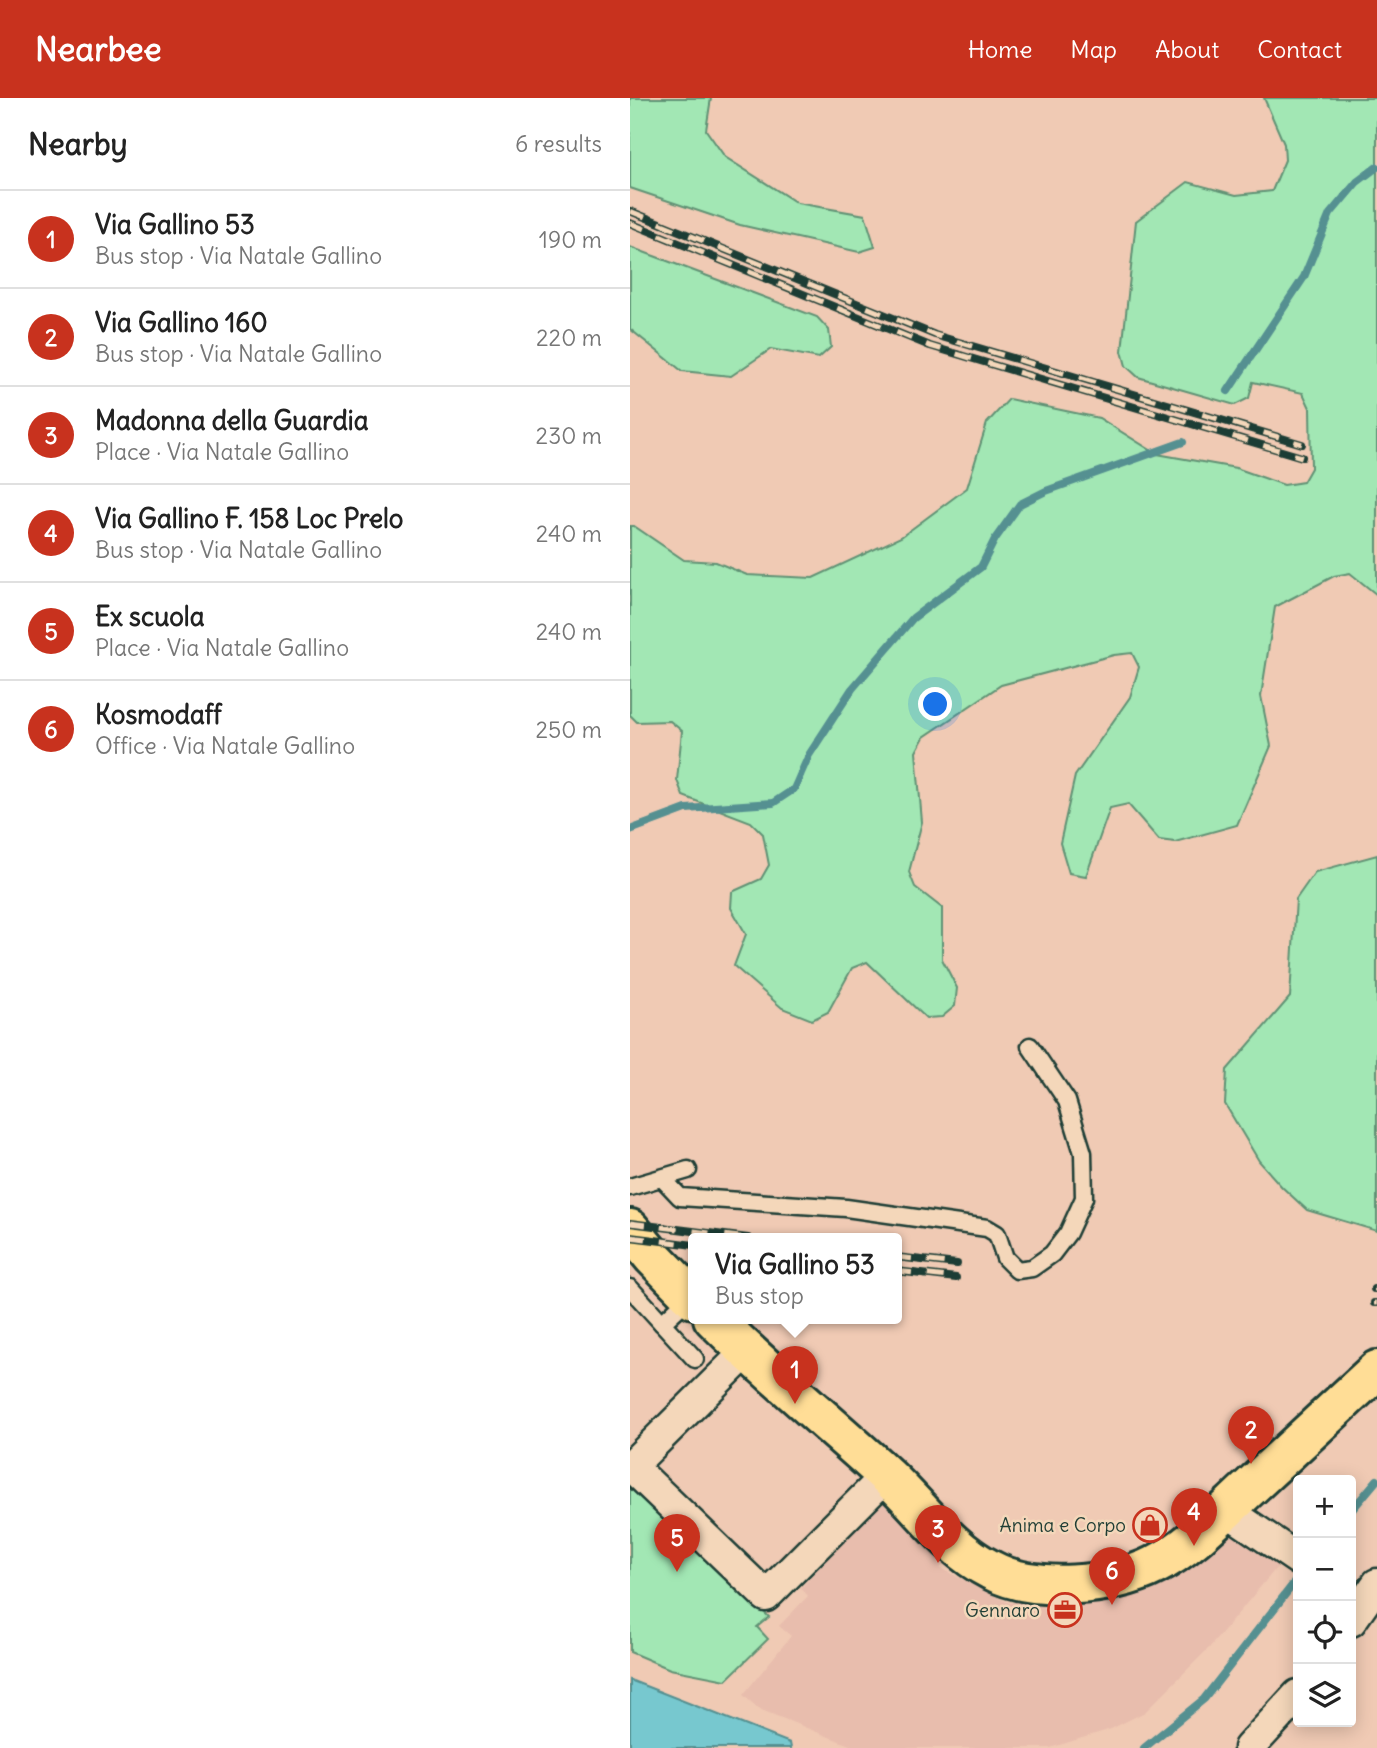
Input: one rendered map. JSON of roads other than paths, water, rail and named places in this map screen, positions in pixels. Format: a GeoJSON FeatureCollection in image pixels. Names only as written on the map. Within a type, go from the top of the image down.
{"type":"FeatureCollection","features":[{"type":"Feature","properties":{"kind":"main road"},"geometry":{"type":"LineString","coordinates":[[630,1228],[653,1257],[688,1293]]}},
{"type":"Feature","properties":{"kind":"main road"},"geometry":{"type":"LineString","coordinates":[[719,1324],[746,1352],[887,1475],[963,1552],[991,1571],[1019,1581],[1049,1584],[1080,1583],[1128,1576],[1154,1566],[1181,1549],[1377,1370]]}},
{"type":"Feature","properties":{"kind":"street"},"geometry":{"type":"LineString","coordinates":[[746,1352],[631,1466],[766,1596],[887,1475]]}},
{"type":"Feature","properties":{"kind":"street"},"geometry":{"type":"LineString","coordinates":[[1226,1510],[1291,1554]]}},
{"type":"Feature","properties":{"kind":"street"},"geometry":{"type":"LineString","coordinates":[[1249,1748],[1293,1700]]}},
{"type":"Feature","properties":{"kind":"lane"},"geometry":{"type":"LineString","coordinates":[[662,1178],[680,1197],[846,1208],[987,1228],[997,1234],[1005,1258],[1017,1270],[1032,1268],[1052,1254],[1068,1233],[1084,1198],[1083,1153],[1067,1101],[1030,1046]]}},
{"type":"Feature","properties":{"kind":"lane"},"geometry":{"type":"LineString","coordinates":[[630,1187],[688,1170]]}},
{"type":"Feature","properties":{"kind":"lane"},"geometry":{"type":"LineString","coordinates":[[630,1288],[695,1359]]}},
{"type":"Feature","properties":{"kind":"lane"},"geometry":{"type":"LineString","coordinates":[[662,1323],[688,1310]]}},
{"type":"Feature","properties":{"kind":"water"},"geometry":{"type":"Polygon","coordinates":[[[630,1680],[790,1743],[791,1748],[630,1748],[630,1680]]]}},
{"type":"Feature","properties":{"kind":"waterway"},"geometry":{"type":"LineString","coordinates":[[1228,391],[1304,277],[1330,214],[1357,182],[1377,167]]}},
{"type":"Feature","properties":{"kind":"waterway"},"geometry":{"type":"LineString","coordinates":[[630,830],[686,809],[773,803],[794,789],[809,755],[852,689],[913,618],[981,567],[995,539],[1020,504],[1046,491],[1183,442]]}},
{"type":"Feature","properties":{"kind":"waterway"},"geometry":{"type":"LineString","coordinates":[[1356,1505],[1377,1480]]}},
{"type":"Feature","properties":{"kind":"waterway"},"geometry":{"type":"LineString","coordinates":[[1144,1748],[1204,1699],[1293,1584]]}},
{"type":"Feature","properties":{"kind":"railway"},"geometry":{"type":"LineString","coordinates":[[630,211],[935,335],[1302,444]]}},
{"type":"Feature","properties":{"kind":"railway"},"geometry":{"type":"LineString","coordinates":[[630,223],[930,346],[1302,457]]}},
{"type":"Feature","properties":{"kind":"railway"},"geometry":{"type":"LineString","coordinates":[[630,1223],[709,1233]]}},
{"type":"Feature","properties":{"kind":"railway"},"geometry":{"type":"LineString","coordinates":[[630,1237],[688,1244]]}},
{"type":"Feature","properties":{"kind":"railway"},"geometry":{"type":"LineString","coordinates":[[902,1258],[957,1264]]}},
{"type":"Feature","properties":{"kind":"railway"},"geometry":{"type":"LineString","coordinates":[[902,1272],[956,1278]]}},
{"type":"Feature","properties":{"kind":"place","name":"Via Gallino 53"},"geometry":{"type":"Point","coordinates":[795,1404]}},
{"type":"Feature","properties":{"kind":"place","name":"Via Gallino 160"},"geometry":{"type":"Point","coordinates":[1251,1464]}},
{"type":"Feature","properties":{"kind":"place","name":"Anima e Corpo"},"geometry":{"type":"Point","coordinates":[1150,1525]}},
{"type":"Feature","properties":{"kind":"place","name":"Via Gallino F. 158 Loc Prelo"},"geometry":{"type":"Point","coordinates":[1194,1546]}},
{"type":"Feature","properties":{"kind":"place","name":"Madonna della Guardia"},"geometry":{"type":"Point","coordinates":[938,1563]}},
{"type":"Feature","properties":{"kind":"place","name":"Ex scuola"},"geometry":{"type":"Point","coordinates":[677,1572]}},
{"type":"Feature","properties":{"kind":"place","name":"Kosmodaff"},"geometry":{"type":"Point","coordinates":[1112,1605]}},
{"type":"Feature","properties":{"kind":"place","name":"Gennaro"},"geometry":{"type":"Point","coordinates":[1065,1610]}}]}
